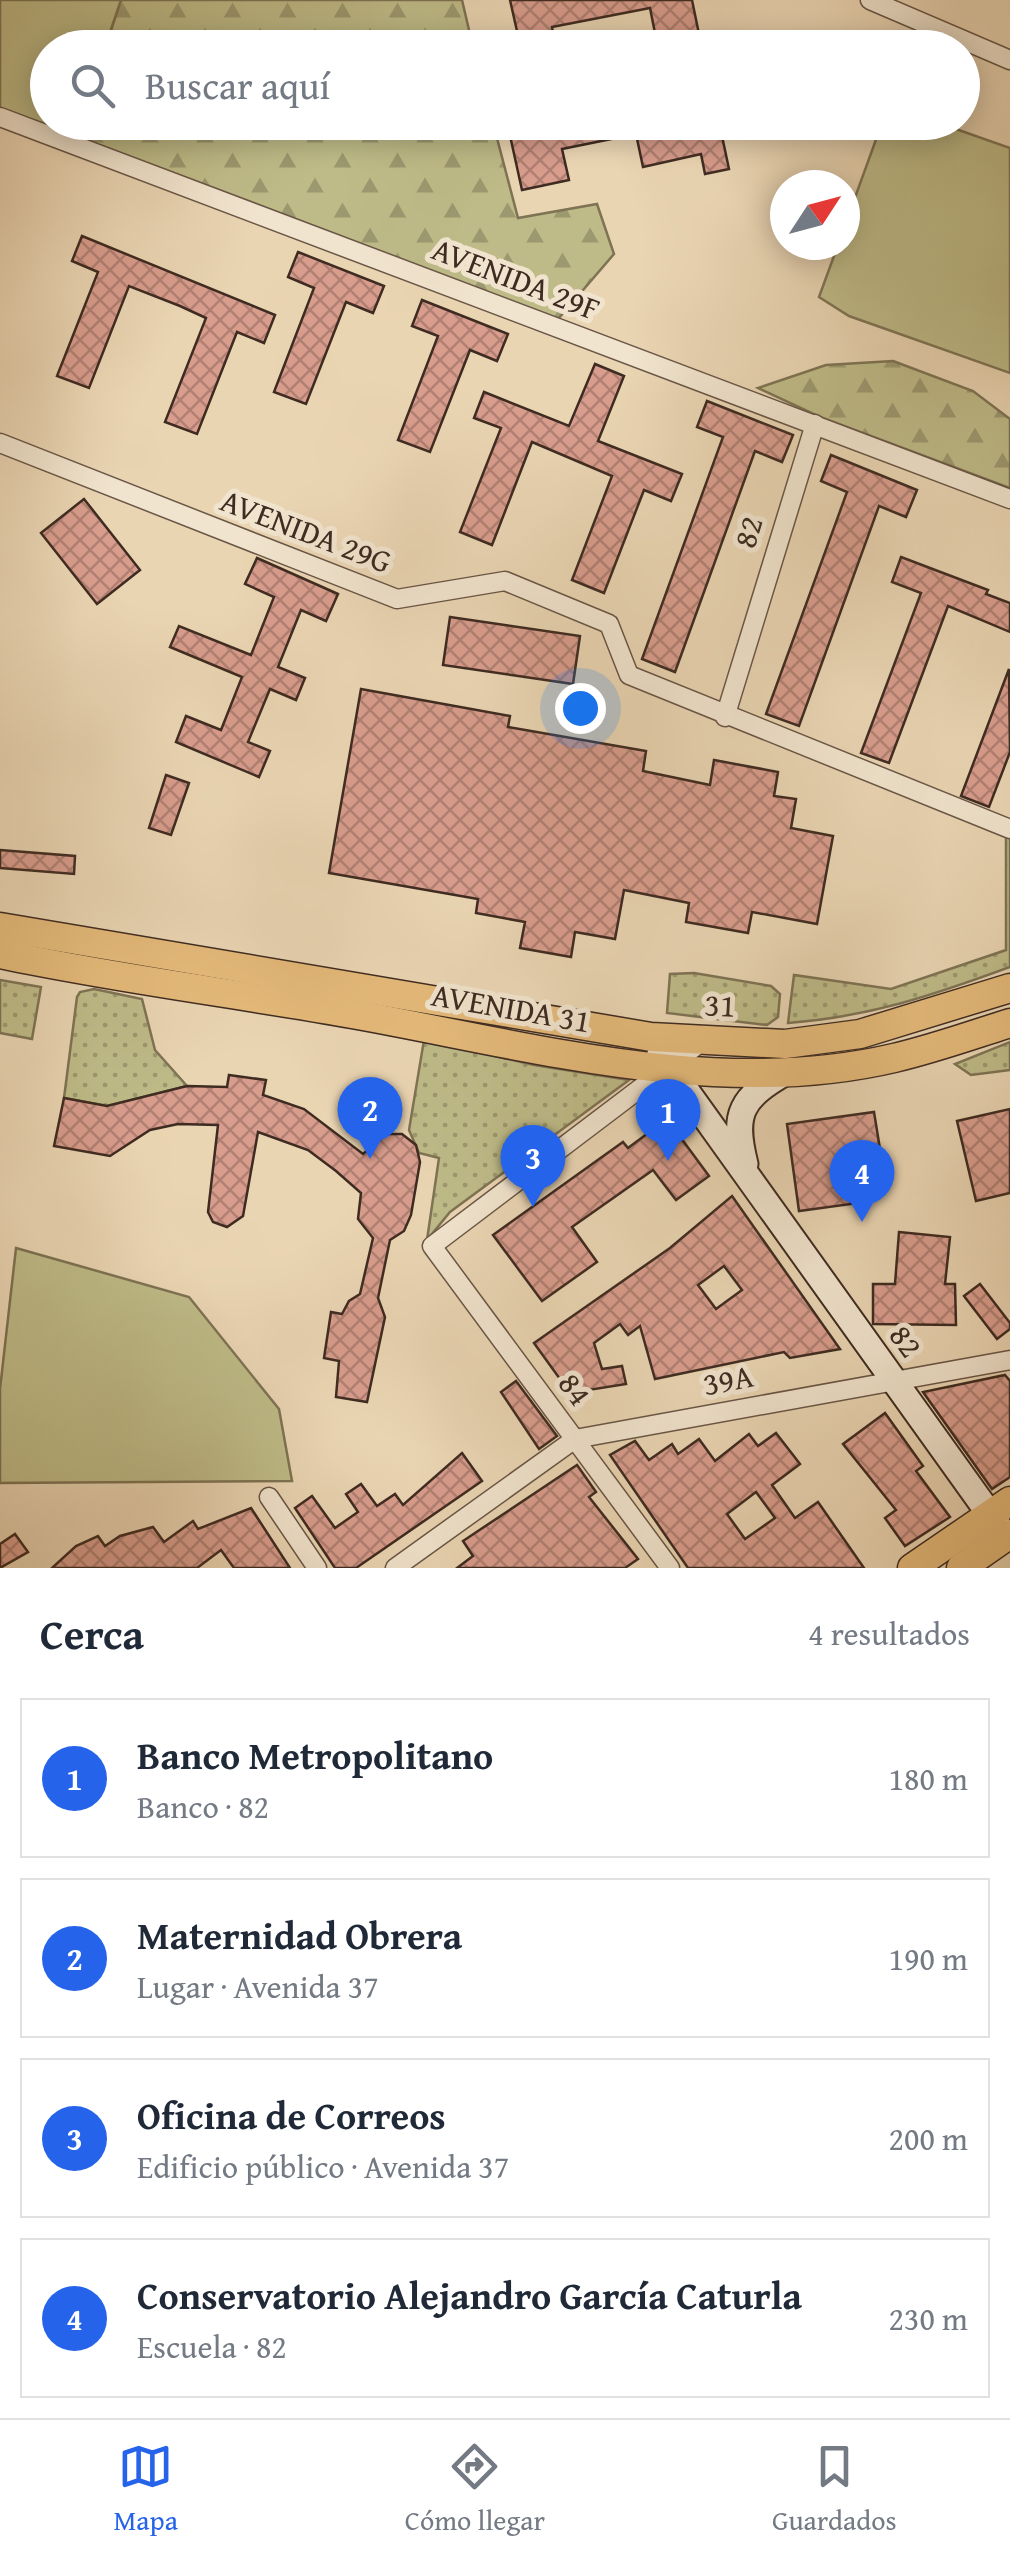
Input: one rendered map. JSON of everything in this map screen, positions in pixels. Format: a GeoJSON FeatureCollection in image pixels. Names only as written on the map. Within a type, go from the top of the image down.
{"type":"FeatureCollection","features":[{"type":"Feature","properties":{"kind":"main road","name":"AVENIDA 31"},"geometry":{"type":"LineString","coordinates":[[0,927],[651,1037]]}},
{"type":"Feature","properties":{"kind":"main road","name":"AVENIDA 31"},"geometry":{"type":"LineString","coordinates":[[0,954],[353,1014],[500,1044],[668,1069],[786,1072],[892,1059],[1010,1023]]}},
{"type":"Feature","properties":{"kind":"main road","name":"31"},"geometry":{"type":"LineString","coordinates":[[651,1037],[785,1044],[860,1034],[1010,988]]}},
{"type":"Feature","properties":{"kind":"main road"},"geometry":{"type":"LineString","coordinates":[[912,1568],[1005,1526]]}},
{"type":"Feature","properties":{"kind":"main road"},"geometry":{"type":"LineString","coordinates":[[961,1568],[1005,1526]]}},
{"type":"Feature","properties":{"kind":"street"},"geometry":{"type":"LineString","coordinates":[[870,0],[891,4],[946,30]]}},
{"type":"Feature","properties":{"kind":"street"},"geometry":{"type":"LineString","coordinates":[[980,46],[1010,60]]}},
{"type":"Feature","properties":{"kind":"street","name":"AVENIDA 29F"},"geometry":{"type":"LineString","coordinates":[[1,119],[30,130]]}},
{"type":"Feature","properties":{"kind":"street","name":"AVENIDA 29F"},"geometry":{"type":"LineString","coordinates":[[57,140],[1010,499]]}},
{"type":"Feature","properties":{"kind":"street","name":"82"},"geometry":{"type":"LineString","coordinates":[[725,717],[815,424]]}},
{"type":"Feature","properties":{"kind":"street","name":"AVENIDA 29G"},"geometry":{"type":"LineString","coordinates":[[0,443],[397,599],[506,581],[609,624],[629,674],[725,717],[1010,829]]}},
{"type":"Feature","properties":{"kind":"street","name":"82"},"geometry":{"type":"LineString","coordinates":[[651,1037],[668,1069],[1005,1526]]}},
{"type":"Feature","properties":{"kind":"street"},"geometry":{"type":"LineString","coordinates":[[668,1069],[704,1040]]}},
{"type":"Feature","properties":{"kind":"street","name":"84"},"geometry":{"type":"LineString","coordinates":[[664,1566],[432,1246],[668,1069]]}},
{"type":"Feature","properties":{"kind":"street","name":"82"},"geometry":{"type":"LineString","coordinates":[[748,1179],[736,1127],[753,1091],[786,1072]]}},
{"type":"Feature","properties":{"kind":"street","name":"39A"},"geometry":{"type":"LineString","coordinates":[[575,1440],[893,1378],[1010,1360]]}},
{"type":"Feature","properties":{"kind":"street"},"geometry":{"type":"LineString","coordinates":[[395,1568],[575,1440]]}},
{"type":"Feature","properties":{"kind":"street"},"geometry":{"type":"LineString","coordinates":[[269,1497],[317,1568]]}},
{"type":"Feature","properties":{"kind":"green space"},"geometry":{"type":"Polygon","coordinates":[[[0,0],[121,0],[111,30],[30,30],[30,128],[0,116],[0,0]]]}},
{"type":"Feature","properties":{"kind":"green space"},"geometry":{"type":"Polygon","coordinates":[[[121,0],[462,0],[469,30],[111,30],[121,0]]]}},
{"type":"Feature","properties":{"kind":"green space"},"geometry":{"type":"Polygon","coordinates":[[[980,137],[1010,148],[1010,373],[849,316],[819,297],[833,260],[860,260],[860,184],[876,140],[980,137]]]}},
{"type":"Feature","properties":{"kind":"green space"},"geometry":{"type":"Polygon","coordinates":[[[73,140],[497,140],[518,218],[597,204],[614,254],[553,325],[72,144],[73,140]]]}},
{"type":"Feature","properties":{"kind":"green space"},"geometry":{"type":"Polygon","coordinates":[[[893,361],[973,391],[1010,419],[1010,488],[820,417],[758,388],[826,365],[893,361]]]}},
{"type":"Feature","properties":{"kind":"green space"},"geometry":{"type":"Polygon","coordinates":[[[1006,827],[1010,829],[1010,967],[901,1003],[846,1016],[788,1023],[794,975],[891,989],[1006,950],[1006,827]]]}},
{"type":"Feature","properties":{"kind":"green space"},"geometry":{"type":"Polygon","coordinates":[[[694,973],[771,986],[780,994],[778,1017],[767,1025],[667,1013],[670,974],[694,973]]]}},
{"type":"Feature","properties":{"kind":"green space"},"geometry":{"type":"Polygon","coordinates":[[[0,980],[41,987],[32,1039],[0,1033],[0,980]]]}},
{"type":"Feature","properties":{"kind":"green space"},"geometry":{"type":"Polygon","coordinates":[[[94,989],[142,999],[155,1050],[187,1086],[107,1106],[64,1098],[77,997],[80,992],[94,989]]]}},
{"type":"Feature","properties":{"kind":"green space"},"geometry":{"type":"Polygon","coordinates":[[[424,1040],[534,1065],[629,1080],[450,1212],[427,1240],[439,1158],[419,1153],[409,1130],[424,1040]]]}},
{"type":"Feature","properties":{"kind":"green space"},"geometry":{"type":"Polygon","coordinates":[[[1010,1042],[1010,1070],[971,1075],[955,1064],[1010,1042]]]}},
{"type":"Feature","properties":{"kind":"green space"},"geometry":{"type":"Polygon","coordinates":[[[16,1248],[189,1297],[279,1409],[292,1481],[0,1483],[0,1389],[16,1248]]]}},
{"type":"Feature","properties":{"kind":"building"},"geometry":{"type":"Polygon","coordinates":[[[510,0],[692,0],[698,30],[654,30],[650,8],[552,27],[553,30],[517,30],[510,0]]]}},
{"type":"Feature","properties":{"kind":"building"},"geometry":{"type":"Polygon","coordinates":[[[511,140],[606,140],[562,149],[569,180],[522,190],[511,140]]]}},
{"type":"Feature","properties":{"kind":"building"},"geometry":{"type":"Polygon","coordinates":[[[637,140],[723,140],[729,169],[705,174],[701,154],[643,167],[637,140]]]}},
{"type":"Feature","properties":{"kind":"building"},"geometry":{"type":"Polygon","coordinates":[[[82,236],[275,315],[264,343],[237,332],[197,434],[165,422],[206,318],[180,306],[129,286],[89,388],[57,376],[98,272],[72,261],[82,236]]]}},
{"type":"Feature","properties":{"kind":"building"},"geometry":{"type":"Polygon","coordinates":[[[298,252],[384,286],[373,313],[346,302],[306,404],[274,392],[314,288],[288,277],[298,252]]]}},
{"type":"Feature","properties":{"kind":"building"},"geometry":{"type":"Polygon","coordinates":[[[422,300],[508,334],[497,361],[470,350],[430,452],[398,440],[438,336],[412,326],[422,300]]]}},
{"type":"Feature","properties":{"kind":"building"},"geometry":{"type":"Polygon","coordinates":[[[595,364],[624,376],[598,441],[682,474],[671,501],[644,490],[604,593],[572,580],[612,476],[532,442],[492,545],[460,532],[501,428],[474,418],[484,392],[569,426],[595,364]]]}},
{"type":"Feature","properties":{"kind":"building"},"geometry":{"type":"Polygon","coordinates":[[[707,401],[793,435],[782,462],[755,451],[675,672],[642,659],[723,437],[697,427],[707,401]]]}},
{"type":"Feature","properties":{"kind":"building"},"geometry":{"type":"Polygon","coordinates":[[[831,455],[917,490],[906,517],[879,506],[799,726],[766,714],[847,492],[821,481],[831,455]]]}},
{"type":"Feature","properties":{"kind":"building"},"geometry":{"type":"Polygon","coordinates":[[[84,499],[140,570],[97,604],[41,533],[84,499]]]}},
{"type":"Feature","properties":{"kind":"building"},"geometry":{"type":"Polygon","coordinates":[[[901,557],[988,590],[986,594],[1010,603],[1010,632],[948,606],[889,763],[861,753],[921,593],[892,582],[901,557]]]}},
{"type":"Feature","properties":{"kind":"building"},"geometry":{"type":"Polygon","coordinates":[[[257,558],[338,594],[326,621],[301,610],[278,667],[305,678],[296,700],[270,689],[248,742],[270,751],[259,777],[176,742],[186,716],[221,730],[242,677],[170,647],[179,626],[251,655],[274,597],[245,584],[257,558]]]}},
{"type":"Feature","properties":{"kind":"building"},"geometry":{"type":"Polygon","coordinates":[[[450,617],[580,636],[573,684],[443,665],[450,617]]]}},
{"type":"Feature","properties":{"kind":"building"},"geometry":{"type":"Polygon","coordinates":[[[1009,669],[1010,752],[989,807],[961,796],[1009,669]]]}},
{"type":"Feature","properties":{"kind":"building"},"geometry":{"type":"Polygon","coordinates":[[[361,689],[510,716],[508,727],[646,751],[643,771],[710,785],[714,760],[778,772],[774,796],[796,799],[791,828],[833,836],[817,924],[752,912],[748,933],[686,922],[689,903],[624,890],[615,939],[575,932],[571,957],[520,948],[525,922],[476,913],[478,899],[329,873],[361,689]]]}},
{"type":"Feature","properties":{"kind":"building"},"geometry":{"type":"Polygon","coordinates":[[[166,775],[189,783],[171,835],[149,828],[166,775]]]}},
{"type":"Feature","properties":{"kind":"building"},"geometry":{"type":"Polygon","coordinates":[[[0,850],[75,856],[74,874],[0,868],[0,850]]]}},
{"type":"Feature","properties":{"kind":"building"},"geometry":{"type":"Polygon","coordinates":[[[229,1075],[266,1080],[263,1095],[304,1109],[363,1154],[386,1134],[402,1134],[416,1145],[420,1162],[411,1215],[404,1231],[390,1240],[378,1298],[385,1317],[367,1402],[336,1397],[339,1361],[324,1358],[331,1312],[342,1314],[349,1301],[360,1294],[373,1238],[358,1219],[361,1193],[336,1171],[308,1150],[258,1132],[243,1216],[227,1227],[213,1222],[208,1212],[218,1125],[178,1124],[150,1130],[110,1156],[54,1146],[64,1098],[107,1106],[187,1086],[227,1087],[229,1075]]]}},
{"type":"Feature","properties":{"kind":"building"},"geometry":{"type":"Polygon","coordinates":[[[1010,1109],[1010,1193],[976,1201],[957,1121],[1010,1109]]]}},
{"type":"Feature","properties":{"kind":"building"},"geometry":{"type":"Polygon","coordinates":[[[874,1112],[880,1149],[844,1154],[851,1204],[799,1211],[787,1124],[874,1112]]]}},
{"type":"Feature","properties":{"kind":"building"},"geometry":{"type":"Polygon","coordinates":[[[667,1119],[709,1176],[676,1200],[653,1170],[572,1227],[597,1262],[542,1301],[493,1235],[623,1142],[628,1148],[667,1119]]]}},
{"type":"Feature","properties":{"kind":"building"},"geometry":{"type":"Polygon","coordinates":[[[732,1196],[840,1349],[790,1358],[784,1352],[655,1379],[640,1326],[628,1335],[620,1324],[594,1343],[602,1369],[622,1366],[626,1384],[570,1393],[534,1343],[670,1248],[732,1196]],[[724,1266],[698,1285],[716,1309],[742,1290],[724,1266]]]}},
{"type":"Feature","properties":{"kind":"building"},"geometry":{"type":"Polygon","coordinates":[[[899,1232],[950,1237],[945,1284],[955,1284],[956,1325],[873,1324],[873,1284],[895,1284],[899,1232]]]}},
{"type":"Feature","properties":{"kind":"building"},"geometry":{"type":"Polygon","coordinates":[[[980,1284],[1010,1323],[1010,1329],[997,1339],[964,1296],[980,1284]]]}},
{"type":"Feature","properties":{"kind":"building"},"geometry":{"type":"Polygon","coordinates":[[[1005,1375],[1010,1381],[1010,1477],[992,1489],[923,1392],[1005,1375]]]}},
{"type":"Feature","properties":{"kind":"building"},"geometry":{"type":"Polygon","coordinates":[[[516,1381],[557,1436],[539,1449],[501,1392],[516,1381]]]}},
{"type":"Feature","properties":{"kind":"building"},"geometry":{"type":"Polygon","coordinates":[[[885,1413],[923,1466],[916,1471],[950,1517],[905,1546],[885,1518],[896,1510],[843,1444],[885,1413]]]}},
{"type":"Feature","properties":{"kind":"building"},"geometry":{"type":"Polygon","coordinates":[[[776,1433],[800,1464],[772,1485],[795,1518],[818,1502],[864,1568],[688,1568],[610,1455],[635,1441],[649,1460],[672,1444],[678,1454],[699,1439],[715,1461],[749,1434],[758,1446],[776,1433]],[[756,1492],[727,1514],[745,1539],[775,1518],[756,1492]]]}},
{"type":"Feature","properties":{"kind":"building"},"geometry":{"type":"Polygon","coordinates":[[[462,1453],[482,1481],[356,1568],[335,1568],[295,1508],[312,1496],[335,1528],[358,1512],[346,1494],[361,1484],[377,1506],[395,1494],[403,1505],[462,1453]]]}},
{"type":"Feature","properties":{"kind":"building"},"geometry":{"type":"Polygon","coordinates":[[[577,1465],[596,1492],[589,1497],[638,1559],[625,1568],[457,1568],[473,1556],[463,1541],[577,1465]]]}},
{"type":"Feature","properties":{"kind":"building"},"geometry":{"type":"Polygon","coordinates":[[[251,1508],[290,1568],[234,1568],[221,1550],[197,1568],[52,1568],[76,1546],[98,1536],[105,1546],[120,1536],[153,1527],[164,1542],[193,1521],[198,1529],[251,1508]]]}},
{"type":"Feature","properties":{"kind":"building"},"geometry":{"type":"Polygon","coordinates":[[[15,1534],[28,1552],[0,1568],[0,1544],[15,1534]]]}},
{"type":"Feature","properties":{"kind":"place","name":"Maternidad Obrera"},"geometry":{"type":"Point","coordinates":[370,1159]}},
{"type":"Feature","properties":{"kind":"place","name":"Banco Metropolitano"},"geometry":{"type":"Point","coordinates":[668,1161]}},
{"type":"Feature","properties":{"kind":"place","name":"Oficina de Correos"},"geometry":{"type":"Point","coordinates":[533,1207]}},
{"type":"Feature","properties":{"kind":"place","name":"Conservatorio Alejandro García Caturla"},"geometry":{"type":"Point","coordinates":[862,1222]}}]}
